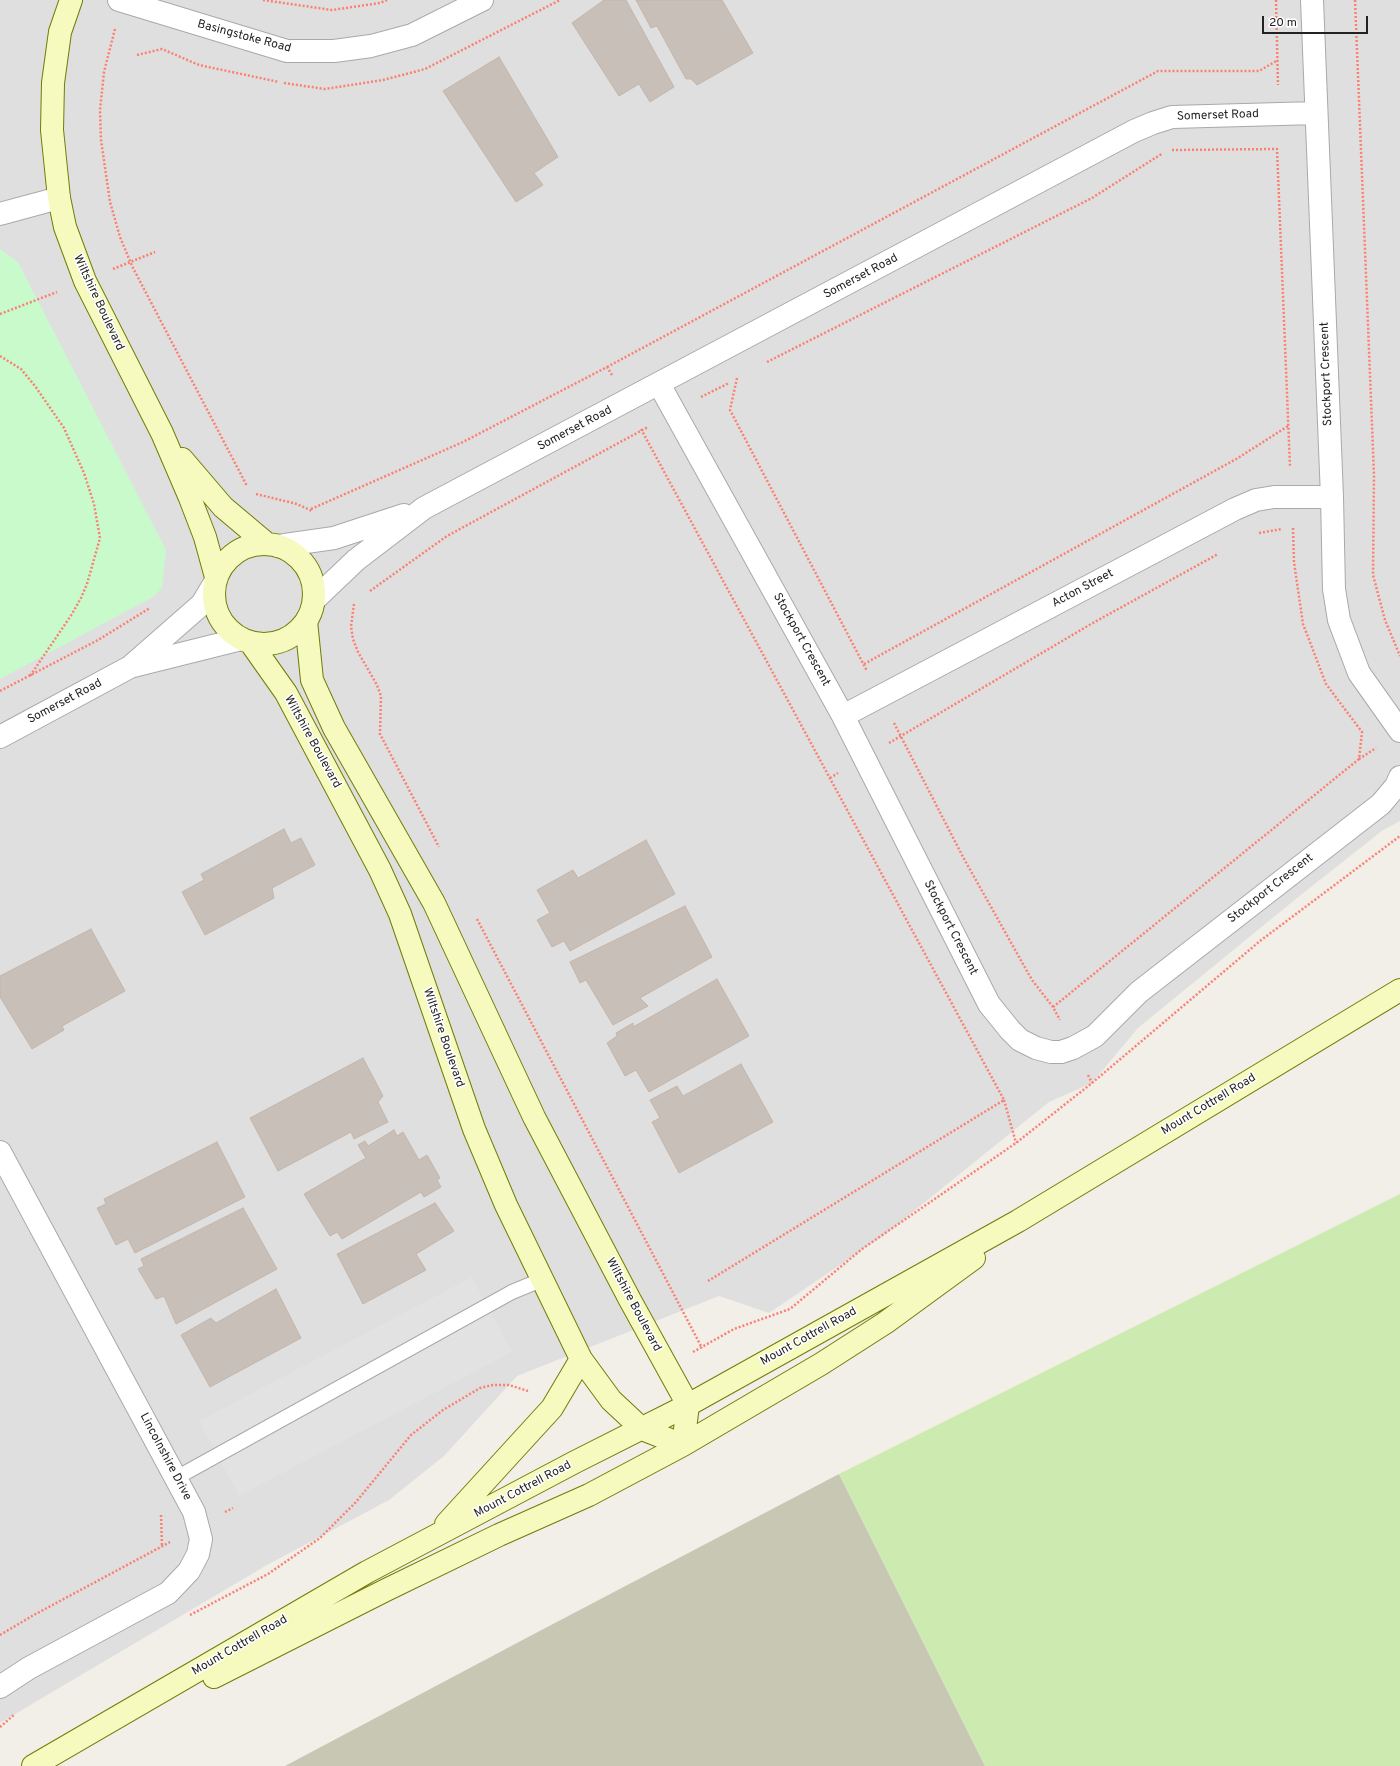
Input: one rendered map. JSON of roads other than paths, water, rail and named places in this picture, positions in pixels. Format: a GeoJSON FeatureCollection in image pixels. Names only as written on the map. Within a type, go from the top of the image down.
{"type":"FeatureCollection","features":[{"type":"Feature","properties":{"kind":"street","name":"Wiltshire Boulevard"},"geometry":{"type":"LineString","coordinates":[[71,0],[60,32],[53,83],[52,130],[59,198],[65,227],[85,281],[162,433],[201,524],[215,581]]}},
{"type":"Feature","properties":{"kind":"street","name":"Basingstoke Road"},"geometry":{"type":"LineString","coordinates":[[121,1],[286,51],[334,51],[371,46],[412,35],[482,0]]}},
{"type":"Feature","properties":{"kind":"street","name":"Stockport Crescent"},"geometry":{"type":"LineString","coordinates":[[1312,0],[1332,497],[1334,589],[1339,620],[1359,673],[1400,731]]}},
{"type":"Feature","properties":{"kind":"street","name":"Somerset Road"},"geometry":{"type":"LineString","coordinates":[[272,545],[334,538],[424,508],[1153,123],[1172,117],[1316,113]]}},
{"type":"Feature","properties":{"kind":"street"},"geometry":{"type":"LineString","coordinates":[[0,214],[59,198]]}},
{"type":"Feature","properties":{"kind":"street","name":"Stockport Crescent"},"geometry":{"type":"LineString","coordinates":[[660,384],[842,716],[989,1004],[1020,1040],[1036,1048],[1051,1052],[1061,1052],[1073,1048],[1095,1036],[1139,992],[1381,804],[1396,786],[1400,777]]}},
{"type":"Feature","properties":{"kind":"street","name":"Wiltshire Boulevard"},"geometry":{"type":"LineString","coordinates":[[162,433],[205,488],[222,507],[272,545]]}},
{"type":"Feature","properties":{"kind":"street","name":"Acton Street"},"geometry":{"type":"LineString","coordinates":[[842,716],[1235,509],[1256,500],[1274,497],[1332,497]]}},
{"type":"Feature","properties":{"kind":"street","name":"Somerset Road"},"geometry":{"type":"LineString","coordinates":[[314,600],[356,560],[424,508]]}},
{"type":"Feature","properties":{"kind":"street"},"geometry":{"type":"LineString","coordinates":[[272,545],[291,552],[301,561],[309,573],[313,586],[314,600],[306,621],[296,633],[281,641],[266,644],[245,640],[231,631],[222,622],[216,610],[214,597],[215,581],[224,563],[236,552],[251,546],[272,545]]}},
{"type":"Feature","properties":{"kind":"street","name":"Somerset Road"},"geometry":{"type":"LineString","coordinates":[[0,737],[130,667],[202,604],[215,581]]}},
{"type":"Feature","properties":{"kind":"street","name":"Wiltshire Boulevard"},"geometry":{"type":"LineString","coordinates":[[306,621],[312,680],[334,728],[434,903],[534,1117],[688,1405]]}},
{"type":"Feature","properties":{"kind":"street","name":"Wiltshire Boulevard"},"geometry":{"type":"LineString","coordinates":[[245,640],[286,693],[383,876],[400,914],[474,1129],[506,1205],[541,1280],[581,1359],[611,1400],[642,1429]]}},
{"type":"Feature","properties":{"kind":"street","name":"Somerset Road"},"geometry":{"type":"LineString","coordinates":[[130,667],[245,640]]}},
{"type":"Feature","properties":{"kind":"street","name":"Mount Cottrell Road"},"geometry":{"type":"LineString","coordinates":[[33,1766],[367,1572],[575,1462],[688,1405],[1018,1221],[1400,990]]}},
{"type":"Feature","properties":{"kind":"street","name":"Lincolnshire Drive"},"geometry":{"type":"LineString","coordinates":[[0,1152],[194,1512],[201,1539],[198,1554],[189,1571],[168,1592],[29,1668],[0,1686]]}},
{"type":"Feature","properties":{"kind":"street","name":"Mount Cottrell Road"},"geometry":{"type":"LineString","coordinates":[[38,1766],[393,1586],[499,1535],[589,1495],[683,1445],[821,1364],[885,1323],[982,1253],[1018,1221]]}},
{"type":"Feature","properties":{"kind":"street"},"geometry":{"type":"LineString","coordinates":[[436,1536],[535,1424],[552,1408],[581,1359]]}},
{"type":"Feature","properties":{"kind":"street"},"geometry":{"type":"LineString","coordinates":[[642,1429],[683,1445],[688,1405]]}},
{"type":"Feature","properties":{"kind":"lane"},"geometry":{"type":"LineString","coordinates":[[176,1478],[512,1292],[541,1280]]}}]}
